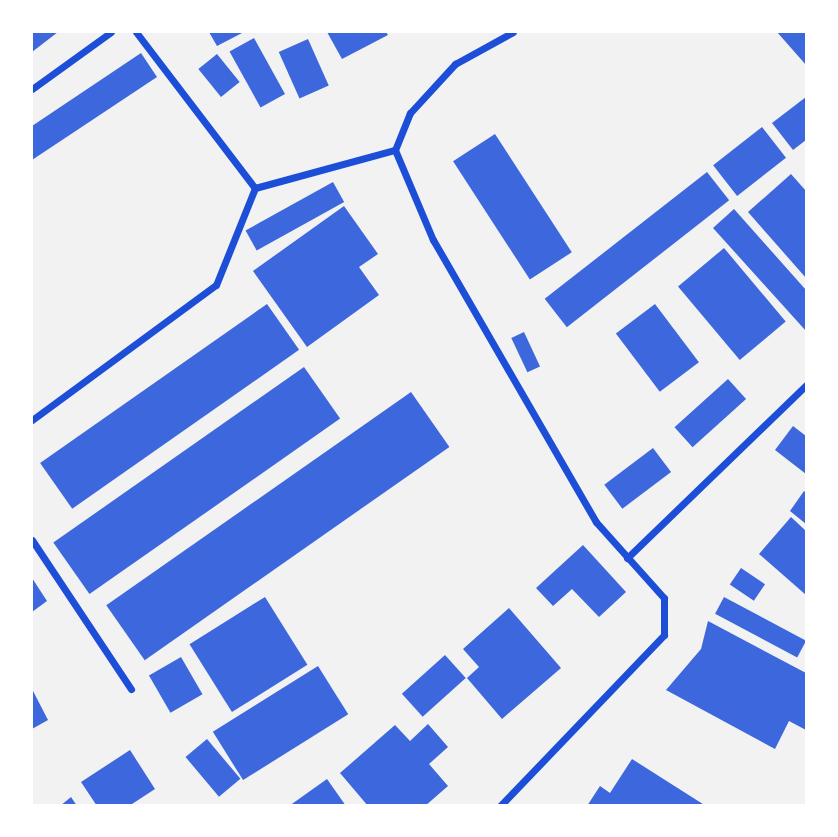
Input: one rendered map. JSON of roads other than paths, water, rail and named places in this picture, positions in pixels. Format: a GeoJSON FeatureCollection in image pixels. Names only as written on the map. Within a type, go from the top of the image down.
{"type":"FeatureCollection","features":[{"type":"Feature","properties":{"kind":"street"},"geometry":{"type":"LineString","coordinates":[[32,89],[111,32]]}},
{"type":"Feature","properties":{"kind":"street"},"geometry":{"type":"LineString","coordinates":[[136,32],[255,188]]}},
{"type":"Feature","properties":{"kind":"street"},"geometry":{"type":"LineString","coordinates":[[500,806],[664,635],[664,598],[596,522],[440,252],[395,150],[410,113],[454,64],[513,32]]}},
{"type":"Feature","properties":{"kind":"street"},"geometry":{"type":"LineString","coordinates":[[255,188],[395,150]]}},
{"type":"Feature","properties":{"kind":"street"},"geometry":{"type":"LineString","coordinates":[[32,420],[216,285],[255,188]]}},
{"type":"Feature","properties":{"kind":"street"},"geometry":{"type":"LineString","coordinates":[[627,558],[807,385]]}},
{"type":"Feature","properties":{"kind":"street"},"geometry":{"type":"LineString","coordinates":[[32,540],[131,689]]}}]}
